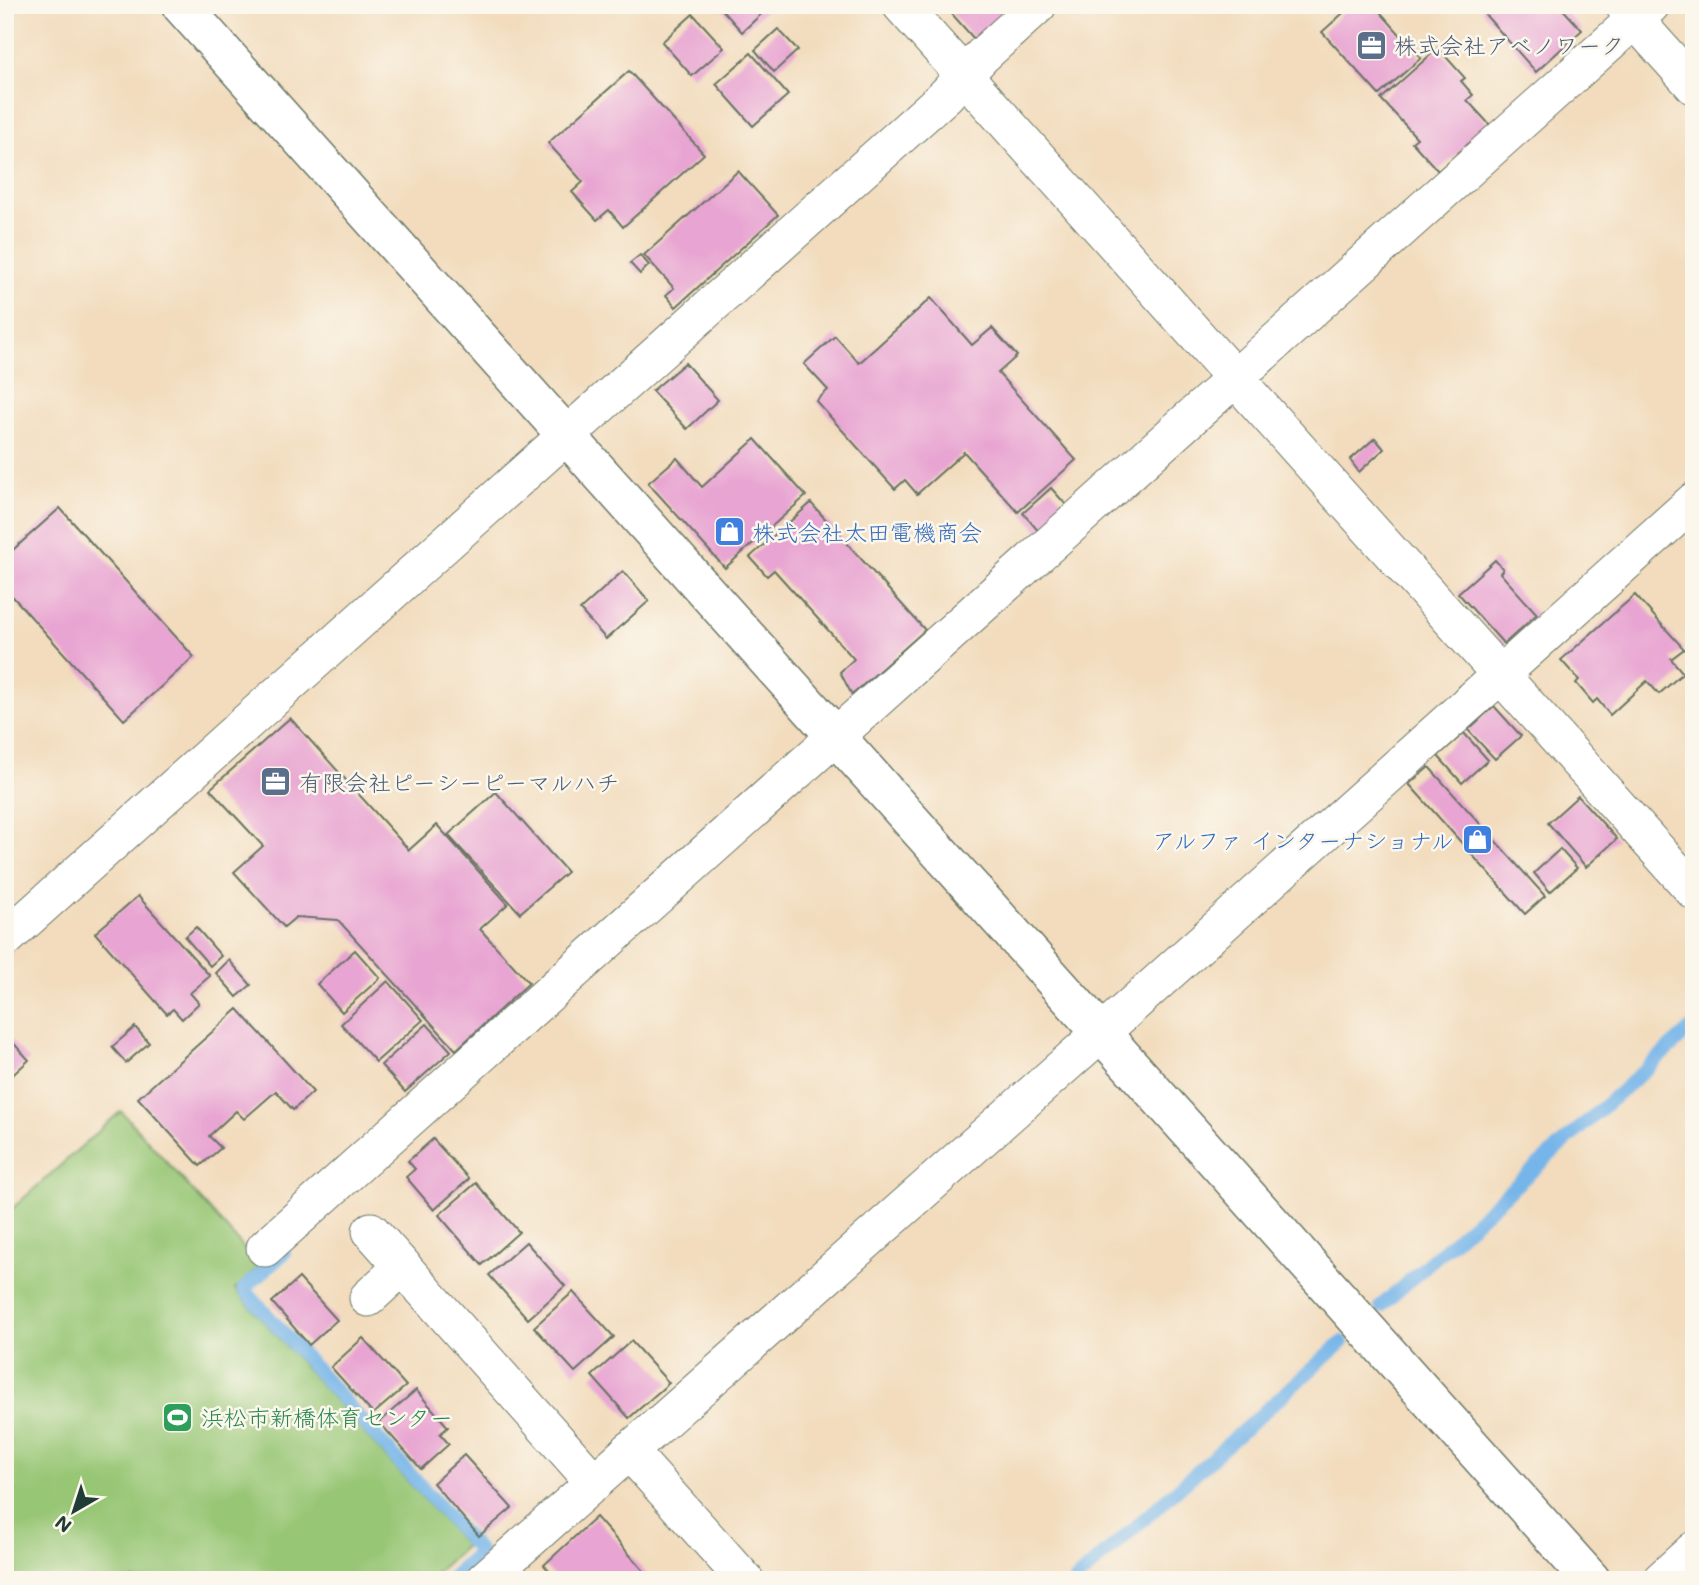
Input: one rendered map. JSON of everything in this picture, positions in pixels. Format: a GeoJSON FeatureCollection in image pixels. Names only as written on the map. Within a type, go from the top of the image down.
{"type":"FeatureCollection","features":[{"type":"Feature","properties":{"kind":"street"},"geometry":{"type":"LineString","coordinates":[[181,5],[1591,1580]]}},
{"type":"Feature","properties":{"kind":"street"},"geometry":{"type":"LineString","coordinates":[[901,5],[1694,891]]}},
{"type":"Feature","properties":{"kind":"street"},"geometry":{"type":"LineString","coordinates":[[5,939],[946,95],[982,55],[1038,5]]}},
{"type":"Feature","properties":{"kind":"street"},"geometry":{"type":"LineString","coordinates":[[265,1248],[1235,378],[1636,10],[1694,86]]}},
{"type":"Feature","properties":{"kind":"street"},"geometry":{"type":"LineString","coordinates":[[484,1580],[1101,1033],[1694,501]]}},
{"type":"Feature","properties":{"kind":"street"},"geometry":{"type":"LineString","coordinates":[[371,1231],[594,1482]]}},
{"type":"Feature","properties":{"kind":"street"},"geometry":{"type":"LineString","coordinates":[[368,1298],[403,1266]]}},
{"type":"Feature","properties":{"kind":"street"},"geometry":{"type":"LineString","coordinates":[[629,1451],[745,1580]]}},
{"type":"Feature","properties":{"kind":"street"},"geometry":{"type":"LineString","coordinates":[[1661,1580],[1694,1550]]}},
{"type":"Feature","properties":{"kind":"green space","name":"浜松市新橋体育センター"},"geometry":{"type":"Polygon","coordinates":[[[121,1111],[260,1266],[235,1289],[466,1546],[428,1580],[5,1580],[5,1215],[121,1111]]]}},
{"type":"Feature","properties":{"kind":"building"},"geometry":{"type":"Polygon","coordinates":[[[718,5],[771,5],[742,32],[718,5]]]}},
{"type":"Feature","properties":{"kind":"building"},"geometry":{"type":"Polygon","coordinates":[[[944,5],[1013,5],[975,40],[944,5]]]}},
{"type":"Feature","properties":{"kind":"building"},"geometry":{"type":"Polygon","coordinates":[[[1352,5],[1374,5],[1421,58],[1379,95],[1322,32],[1352,5]]]}},
{"type":"Feature","properties":{"kind":"building"},"geometry":{"type":"Polygon","coordinates":[[[1487,5],[1559,5],[1582,30],[1536,72],[1481,10],[1487,5]]]}},
{"type":"Feature","properties":{"kind":"building"},"geometry":{"type":"Polygon","coordinates":[[[693,14],[724,48],[692,76],[662,42],[693,14]]]}},
{"type":"Feature","properties":{"kind":"building"},"geometry":{"type":"Polygon","coordinates":[[[778,29],[798,50],[774,72],[755,50],[778,29]]]}},
{"type":"Feature","properties":{"kind":"building"},"geometry":{"type":"Polygon","coordinates":[[[1438,48],[1465,78],[1461,81],[1473,95],[1467,100],[1490,125],[1438,171],[1412,142],[1417,138],[1381,99],[1438,48]]]}},
{"type":"Feature","properties":{"kind":"building"},"geometry":{"type":"Polygon","coordinates":[[[751,53],[788,95],[753,126],[716,84],[751,53]]]}},
{"type":"Feature","properties":{"kind":"building"},"geometry":{"type":"Polygon","coordinates":[[[629,71],[704,154],[623,227],[609,210],[597,220],[572,192],[583,182],[548,143],[629,71]]]}},
{"type":"Feature","properties":{"kind":"building"},"geometry":{"type":"Polygon","coordinates":[[[738,171],[778,215],[676,307],[666,295],[674,288],[644,255],[738,171]]]}},
{"type":"Feature","properties":{"kind":"building"},"geometry":{"type":"Polygon","coordinates":[[[640,255],[649,265],[640,274],[630,263],[640,255]]]}},
{"type":"Feature","properties":{"kind":"building"},"geometry":{"type":"Polygon","coordinates":[[[931,298],[972,345],[992,328],[1017,356],[998,373],[1076,460],[1018,512],[964,452],[917,494],[905,480],[895,489],[816,401],[828,390],[804,364],[835,336],[859,363],[931,298]]]}},
{"type":"Feature","properties":{"kind":"building"},"geometry":{"type":"Polygon","coordinates":[[[685,363],[718,400],[687,429],[652,391],[685,363]]]}},
{"type":"Feature","properties":{"kind":"building"},"geometry":{"type":"Polygon","coordinates":[[[1375,438],[1384,449],[1359,472],[1350,460],[1375,438]]]}},
{"type":"Feature","properties":{"kind":"building","name":"株式会社太田電機商会"},"geometry":{"type":"Polygon","coordinates":[[[755,439],[806,496],[725,568],[648,483],[677,458],[702,487],[755,439]]]}},
{"type":"Feature","properties":{"kind":"building"},"geometry":{"type":"Polygon","coordinates":[[[1051,488],[1069,508],[1040,533],[1023,513],[1051,488]]]}},
{"type":"Feature","properties":{"kind":"building"},"geometry":{"type":"Polygon","coordinates":[[[811,503],[925,630],[852,695],[840,672],[854,659],[774,570],[767,576],[750,557],[811,503]]]}},
{"type":"Feature","properties":{"kind":"building"},"geometry":{"type":"Polygon","coordinates":[[[60,508],[194,657],[124,720],[5,588],[5,557],[60,508]]]}},
{"type":"Feature","properties":{"kind":"building"},"geometry":{"type":"Polygon","coordinates":[[[1495,560],[1503,569],[1500,573],[1537,614],[1504,644],[1458,593],[1495,560]]]}},
{"type":"Feature","properties":{"kind":"building"},"geometry":{"type":"Polygon","coordinates":[[[623,571],[649,601],[606,639],[580,610],[623,571]]]}},
{"type":"Feature","properties":{"kind":"building"},"geometry":{"type":"Polygon","coordinates":[[[1635,595],[1684,649],[1671,659],[1683,673],[1659,694],[1647,681],[1610,715],[1597,699],[1593,703],[1576,683],[1579,680],[1561,660],[1635,595]]]}},
{"type":"Feature","properties":{"kind":"building"},"geometry":{"type":"Polygon","coordinates":[[[1494,706],[1521,736],[1495,759],[1468,730],[1494,706]]]}},
{"type":"Feature","properties":{"kind":"building"},"geometry":{"type":"Polygon","coordinates":[[[290,718],[409,850],[437,825],[508,904],[480,929],[529,983],[456,1050],[338,920],[296,917],[284,927],[234,872],[263,846],[210,789],[290,718]]]}},
{"type":"Feature","properties":{"kind":"building"},"geometry":{"type":"Polygon","coordinates":[[[1464,733],[1488,760],[1462,783],[1438,756],[1464,733]]]}},
{"type":"Feature","properties":{"kind":"building","name":"アルファ インターナショナル"},"geometry":{"type":"Polygon","coordinates":[[[1429,767],[1545,896],[1525,914],[1409,784],[1429,767]]]}},
{"type":"Feature","properties":{"kind":"building"},"geometry":{"type":"Polygon","coordinates":[[[496,792],[567,872],[520,913],[448,835],[496,792]]]}},
{"type":"Feature","properties":{"kind":"building"},"geometry":{"type":"Polygon","coordinates":[[[1578,796],[1617,839],[1586,867],[1548,823],[1578,796]]]}},
{"type":"Feature","properties":{"kind":"building"},"geometry":{"type":"Polygon","coordinates":[[[1560,849],[1577,868],[1550,892],[1534,873],[1560,849]]]}},
{"type":"Feature","properties":{"kind":"building"},"geometry":{"type":"Polygon","coordinates":[[[138,896],[210,976],[190,993],[199,1003],[182,1019],[173,1009],[167,1014],[95,933],[138,896]]]}},
{"type":"Feature","properties":{"kind":"building"},"geometry":{"type":"Polygon","coordinates":[[[196,927],[221,956],[210,966],[185,937],[196,927]]]}},
{"type":"Feature","properties":{"kind":"building"},"geometry":{"type":"Polygon","coordinates":[[[355,950],[380,978],[342,1012],[317,984],[355,950]]]}},
{"type":"Feature","properties":{"kind":"building"},"geometry":{"type":"Polygon","coordinates":[[[229,960],[251,985],[237,997],[216,973],[229,960]]]}},
{"type":"Feature","properties":{"kind":"building"},"geometry":{"type":"Polygon","coordinates":[[[388,981],[423,1020],[376,1062],[341,1024],[388,981]]]}},
{"type":"Feature","properties":{"kind":"building"},"geometry":{"type":"Polygon","coordinates":[[[238,1009],[313,1092],[293,1110],[276,1091],[244,1119],[236,1111],[209,1136],[221,1148],[200,1166],[138,1098],[238,1009]]]}},
{"type":"Feature","properties":{"kind":"building"},"geometry":{"type":"Polygon","coordinates":[[[427,1024],[451,1051],[405,1092],[381,1065],[427,1024]]]}},
{"type":"Feature","properties":{"kind":"building"},"geometry":{"type":"Polygon","coordinates":[[[135,1027],[149,1043],[126,1063],[112,1047],[135,1027]]]}},
{"type":"Feature","properties":{"kind":"building"},"geometry":{"type":"Polygon","coordinates":[[[5,1034],[29,1060],[5,1082],[5,1034]]]}},
{"type":"Feature","properties":{"kind":"building"},"geometry":{"type":"Polygon","coordinates":[[[433,1139],[469,1179],[434,1210],[406,1177],[415,1169],[408,1161],[433,1139]]]}},
{"type":"Feature","properties":{"kind":"building"},"geometry":{"type":"Polygon","coordinates":[[[476,1183],[519,1232],[482,1265],[439,1215],[476,1183]]]}},
{"type":"Feature","properties":{"kind":"building"},"geometry":{"type":"Polygon","coordinates":[[[526,1242],[565,1286],[528,1319],[489,1275],[526,1242]]]}},
{"type":"Feature","properties":{"kind":"building"},"geometry":{"type":"Polygon","coordinates":[[[299,1278],[337,1320],[309,1345],[272,1302],[299,1278]]]}},
{"type":"Feature","properties":{"kind":"building"},"geometry":{"type":"Polygon","coordinates":[[[573,1292],[614,1337],[575,1372],[534,1327],[573,1292]]]}},
{"type":"Feature","properties":{"kind":"building"},"geometry":{"type":"Polygon","coordinates":[[[363,1338],[406,1386],[373,1414],[331,1367],[363,1338]]]}},
{"type":"Feature","properties":{"kind":"building"},"geometry":{"type":"Polygon","coordinates":[[[631,1341],[669,1383],[629,1418],[592,1376],[631,1341]]]}},
{"type":"Feature","properties":{"kind":"building"},"geometry":{"type":"Polygon","coordinates":[[[416,1390],[448,1427],[440,1434],[449,1444],[421,1469],[379,1422],[416,1390]]]}},
{"type":"Feature","properties":{"kind":"building"},"geometry":{"type":"Polygon","coordinates":[[[464,1455],[512,1508],[479,1536],[433,1483],[464,1455]]]}},
{"type":"Feature","properties":{"kind":"building"},"geometry":{"type":"Polygon","coordinates":[[[596,1517],[652,1580],[557,1580],[544,1565],[596,1517]]]}},
{"type":"Feature","properties":{"kind":"waterway"},"geometry":{"type":"LineString","coordinates":[[1381,1306],[1694,1026]]}},
{"type":"Feature","properties":{"kind":"waterway"},"geometry":{"type":"LineString","coordinates":[[284,1253],[244,1289],[480,1552],[449,1580]]}},
{"type":"Feature","properties":{"kind":"waterway"},"geometry":{"type":"LineString","coordinates":[[1076,1580],[1342,1342]]}},
{"type":"Feature","properties":{"kind":"place","name":"株式会社アベノワーク"},"geometry":{"type":"Point","coordinates":[1371,45]}},
{"type":"Feature","properties":{"kind":"place","name":"株式会社太田電機商会"},"geometry":{"type":"Point","coordinates":[729,532]}},
{"type":"Feature","properties":{"kind":"place","name":"有限会社ピーシーピーマルハチ"},"geometry":{"type":"Point","coordinates":[276,782]}},
{"type":"Feature","properties":{"kind":"place","name":"アルファ インターナショナル"},"geometry":{"type":"Point","coordinates":[1477,840]}},
{"type":"Feature","properties":{"kind":"place","name":"浜松市新橋体育センター"},"geometry":{"type":"Point","coordinates":[178,1417]}}]}
